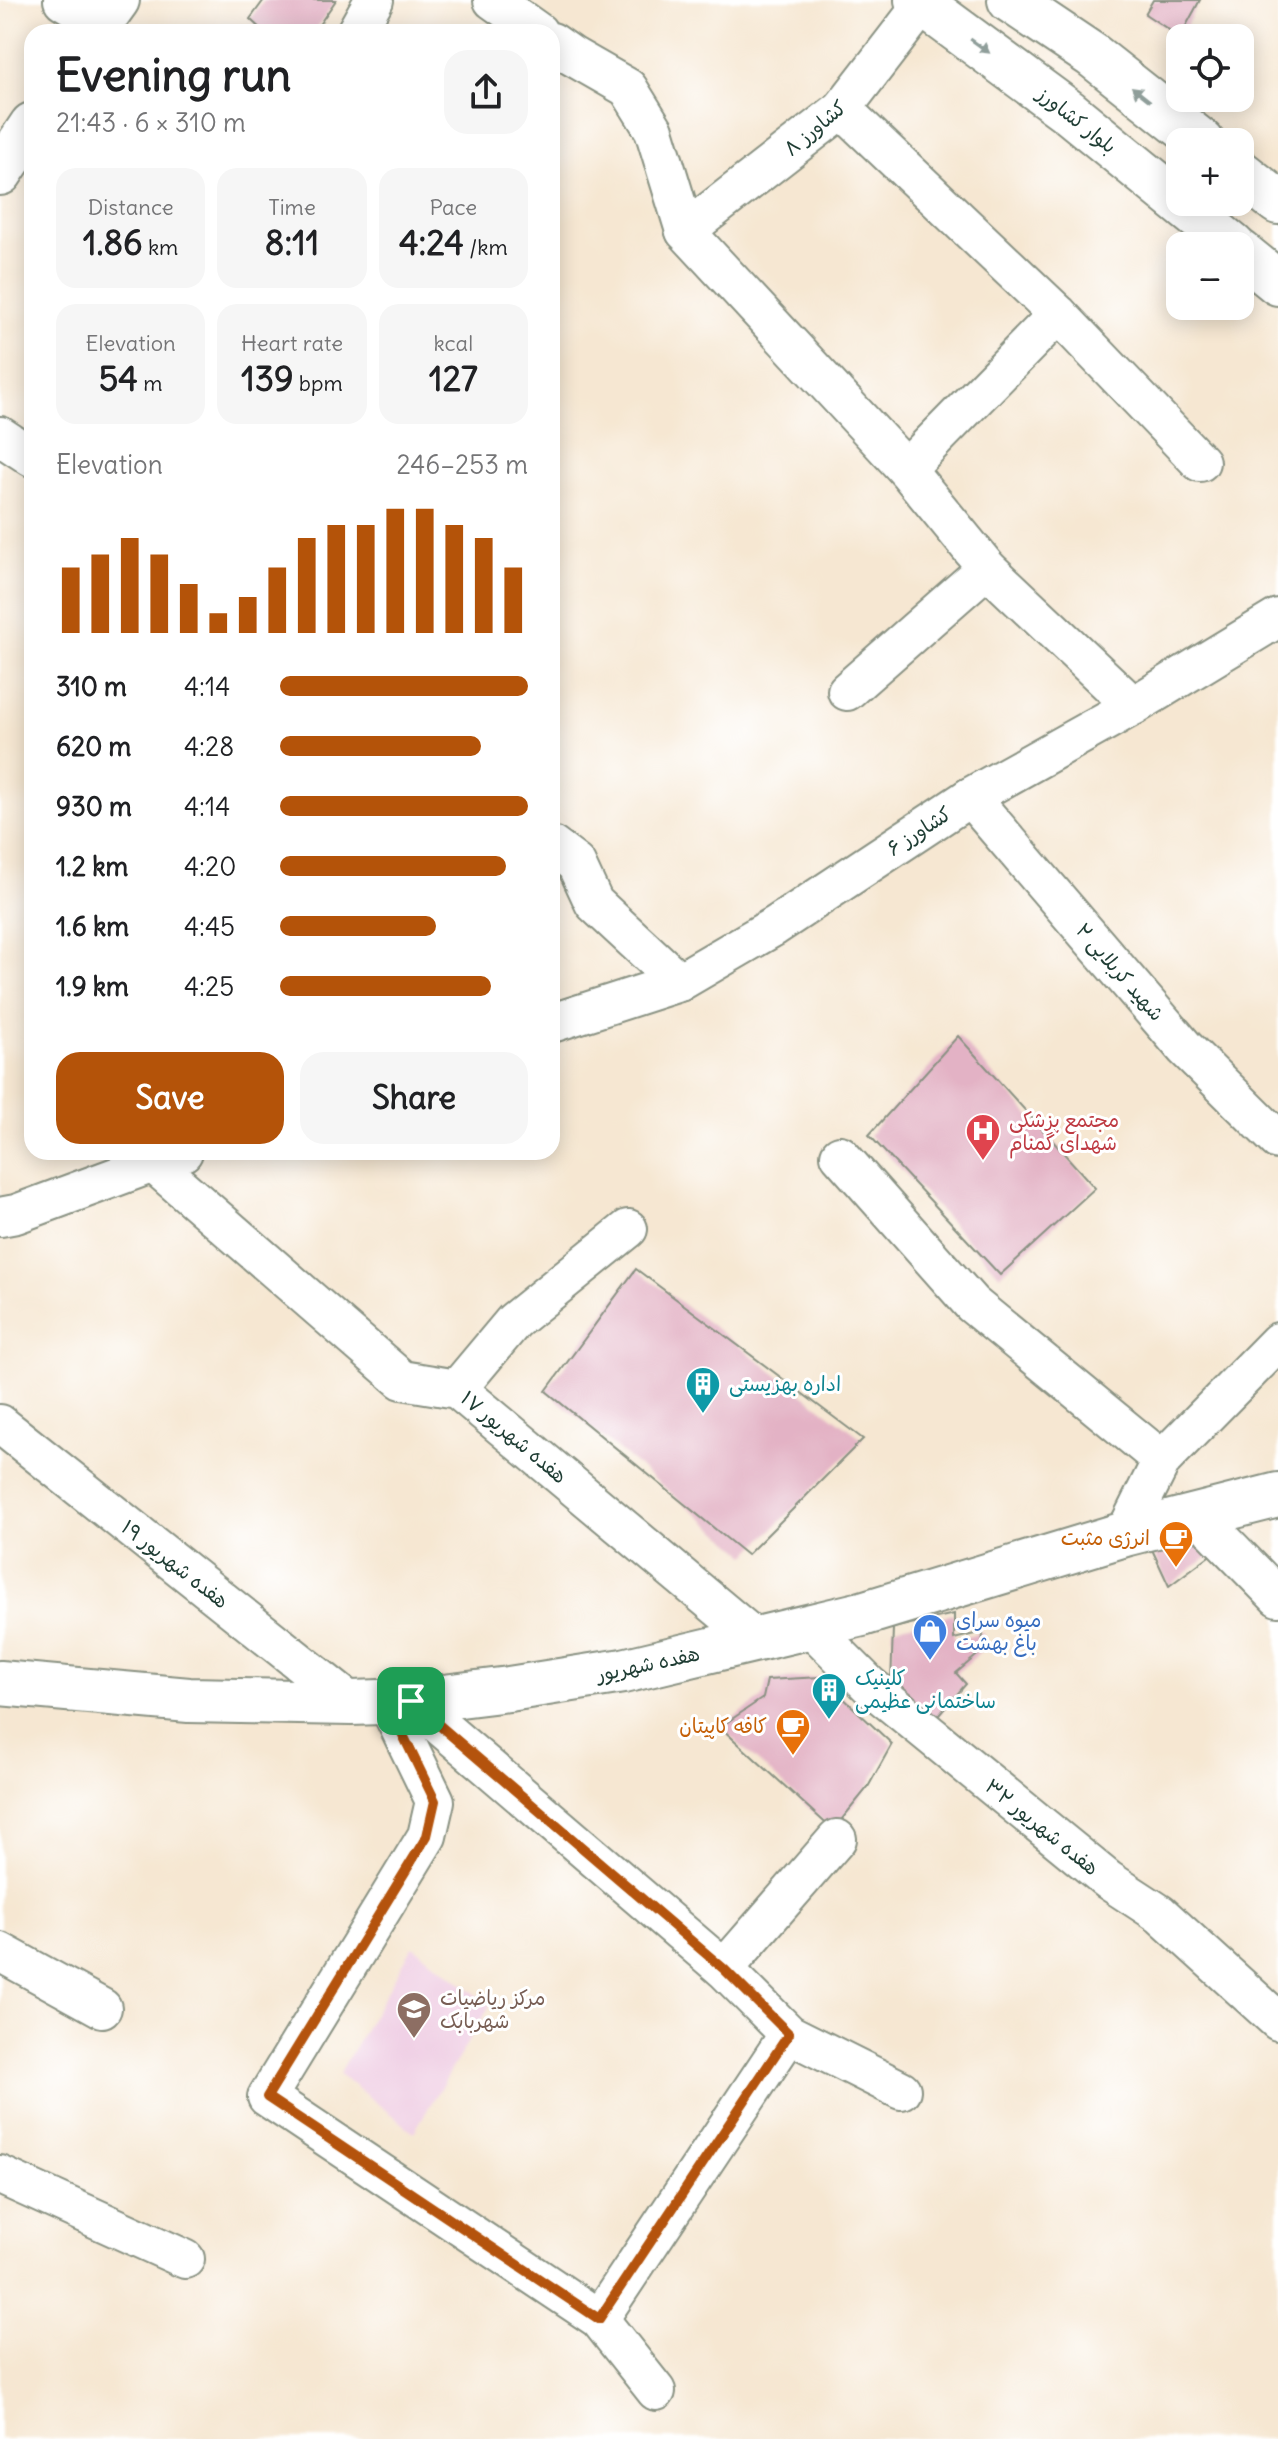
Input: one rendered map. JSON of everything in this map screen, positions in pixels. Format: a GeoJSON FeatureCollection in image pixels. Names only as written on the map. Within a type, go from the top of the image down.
{"type":"FeatureCollection","features":[{"type":"Feature","properties":{"kind":"main road"},"geometry":{"type":"LineString","coordinates":[[1010,0],[1092,55],[1184,128]]}},
{"type":"Feature","properties":{"kind":"main road","name":"بلوار کشاورز"},"geometry":{"type":"LineString","coordinates":[[920,2],[1069,112],[1216,232]]}},
{"type":"Feature","properties":{"kind":"main road"},"geometry":{"type":"LineString","coordinates":[[0,173],[24,137]]}},
{"type":"Feature","properties":{"kind":"main road"},"geometry":{"type":"LineString","coordinates":[[1254,183],[1278,202]]}},
{"type":"Feature","properties":{"kind":"main road"},"geometry":{"type":"LineString","coordinates":[[1254,263],[1278,283]]}},
{"type":"Feature","properties":{"kind":"main road","name":"هفده شهریور"},"geometry":{"type":"LineString","coordinates":[[0,1683],[189,1700],[383,1702],[509,1689],[623,1671],[811,1627],[1125,1534],[1278,1495]]}},
{"type":"Feature","properties":{"kind":"street"},"geometry":{"type":"LineString","coordinates":[[63,0],[104,18]]}},
{"type":"Feature","properties":{"kind":"street"},"geometry":{"type":"LineString","coordinates":[[360,24],[374,0]]}},
{"type":"Feature","properties":{"kind":"street"},"geometry":{"type":"LineString","coordinates":[[493,0],[527,24]]}},
{"type":"Feature","properties":{"kind":"street","name":"کشاورز ۸"},"geometry":{"type":"LineString","coordinates":[[685,231],[842,109],[920,2]]}},
{"type":"Feature","properties":{"kind":"street"},"geometry":{"type":"LineString","coordinates":[[560,48],[628,88],[654,130],[685,231],[906,469],[987,568],[1133,706]]}},
{"type":"Feature","properties":{"kind":"street"},"geometry":{"type":"LineString","coordinates":[[842,109],[1058,314],[1200,462]]}},
{"type":"Feature","properties":{"kind":"street"},"geometry":{"type":"LineString","coordinates":[[906,469],[1058,314]]}},
{"type":"Feature","properties":{"kind":"street"},"geometry":{"type":"LineString","coordinates":[[0,436],[24,452]]}},
{"type":"Feature","properties":{"kind":"street"},"geometry":{"type":"LineString","coordinates":[[847,691],[987,568]]}},
{"type":"Feature","properties":{"kind":"street","name":"کشاورز ۶"},"geometry":{"type":"LineString","coordinates":[[560,1020],[679,982],[775,926],[970,797],[1133,706],[1278,618]]}},
{"type":"Feature","properties":{"kind":"street","name":"شهید کربلایی ۲"},"geometry":{"type":"LineString","coordinates":[[970,797],[1185,1048],[1278,1140]]}},
{"type":"Feature","properties":{"kind":"street"},"geometry":{"type":"LineString","coordinates":[[560,852],[576,864],[594,903],[679,982]]}},
{"type":"Feature","properties":{"kind":"street"},"geometry":{"type":"LineString","coordinates":[[840,1155],[972,1304],[1162,1460]]}},
{"type":"Feature","properties":{"kind":"street"},"geometry":{"type":"LineString","coordinates":[[0,1217],[16,1214],[160,1160]]}},
{"type":"Feature","properties":{"kind":"street","name":"هفده شهریور ۱۷"},"geometry":{"type":"LineString","coordinates":[[171,1160],[402,1380],[457,1389],[757,1640]]}},
{"type":"Feature","properties":{"kind":"street"},"geometry":{"type":"LineString","coordinates":[[457,1389],[514,1321],[628,1229]]}},
{"type":"Feature","properties":{"kind":"street"},"geometry":{"type":"LineString","coordinates":[[1125,1534],[1162,1460],[1278,1342]]}},
{"type":"Feature","properties":{"kind":"street","name":"هفده شهریور ۱۹"},"geometry":{"type":"LineString","coordinates":[[0,1424],[383,1702],[724,1969],[789,2034],[901,2090]]}},
{"type":"Feature","properties":{"kind":"street"},"geometry":{"type":"LineString","coordinates":[[1198,1515],[1278,1597]]}},
{"type":"Feature","properties":{"kind":"street","name":"هفده شهریور ۳۲"},"geometry":{"type":"LineString","coordinates":[[811,1627],[869,1685],[1108,1880],[1160,1914],[1278,2021]]}},
{"type":"Feature","properties":{"kind":"street"},"geometry":{"type":"LineString","coordinates":[[383,1702],[435,1801],[427,1836],[267,2097],[599,2319],[656,2391]]}},
{"type":"Feature","properties":{"kind":"street"},"geometry":{"type":"LineString","coordinates":[[724,1969],[837,1839]]}},
{"type":"Feature","properties":{"kind":"street"},"geometry":{"type":"LineString","coordinates":[[0,1952],[102,2008]]}},
{"type":"Feature","properties":{"kind":"street"},"geometry":{"type":"LineString","coordinates":[[599,2319],[789,2034]]}},
{"type":"Feature","properties":{"kind":"street"},"geometry":{"type":"LineString","coordinates":[[0,2175],[185,2259]]}},
{"type":"Feature","properties":{"kind":"shaded area","name":"مرکز ریاضیات شهربابک"},"geometry":{"type":"Polygon","coordinates":[[[413,1946],[490,2005],[414,2132],[339,2074],[413,1946]]]}},
{"type":"Feature","properties":{"kind":"building"},"geometry":{"type":"Polygon","coordinates":[[[264,0],[336,0],[320,24],[255,24],[250,19],[264,0]]]}},
{"type":"Feature","properties":{"kind":"building"},"geometry":{"type":"Polygon","coordinates":[[[1153,0],[1200,0],[1187,24],[1166,24],[1166,28],[1145,14],[1153,0]]]}},
{"type":"Feature","properties":{"kind":"building","name":"مجتمع پزشکی شهدای گمنام"},"geometry":{"type":"Polygon","coordinates":[[[958,1036],[1095,1188],[1000,1275],[869,1135],[958,1036]]]}},
{"type":"Feature","properties":{"kind":"building","name":"اداره بهزیستی"},"geometry":{"type":"Polygon","coordinates":[[[636,1269],[863,1439],[747,1555],[546,1391],[636,1269]]]}},
{"type":"Feature","properties":{"kind":"building","name":"انرژی مثبت"},"geometry":{"type":"Polygon","coordinates":[[[1195,1529],[1213,1553],[1169,1586],[1149,1543],[1195,1529]]]}},
{"type":"Feature","properties":{"kind":"building","name":"میوه سرای باغ بهشت"},"geometry":{"type":"Polygon","coordinates":[[[954,1614],[954,1639],[983,1632],[982,1651],[956,1673],[966,1684],[932,1723],[891,1684],[893,1628],[954,1614]]]}},
{"type":"Feature","properties":{"kind":"building"},"geometry":{"type":"Polygon","coordinates":[[[821,1677],[892,1744],[868,1787],[833,1830],[720,1727],[763,1698],[767,1680],[821,1677]]]}},
{"type":"Feature","properties":{"kind":"place","name":"مجتمع پزشکی شهدای گمنام"},"geometry":{"type":"Point","coordinates":[983,1162]}},
{"type":"Feature","properties":{"kind":"place","name":"اداره بهزیستی"},"geometry":{"type":"Point","coordinates":[703,1415]}},
{"type":"Feature","properties":{"kind":"place","name":"انرژی مثبت"},"geometry":{"type":"Point","coordinates":[1176,1569]}},
{"type":"Feature","properties":{"kind":"place","name":"میوه سرای باغ بهشت"},"geometry":{"type":"Point","coordinates":[930,1662]}},
{"type":"Feature","properties":{"kind":"place","name":"کلینیک ساختمانی عظیمی"},"geometry":{"type":"Point","coordinates":[829,1721]}},
{"type":"Feature","properties":{"kind":"place","name":"کافه کاپیتان"},"geometry":{"type":"Point","coordinates":[793,1757]}},
{"type":"Feature","properties":{"kind":"place","name":"مرکز ریاضیات شهربابک"},"geometry":{"type":"Point","coordinates":[414,2040]}},
{"type":"Feature","properties":{"kind":"route"},"geometry":{"type":"LineString","coordinates":[[411,1701],[724,1969],[789,2034],[599,2319],[267,2097],[427,1836],[435,1801],[387,1702],[411,1701]]}}]}
